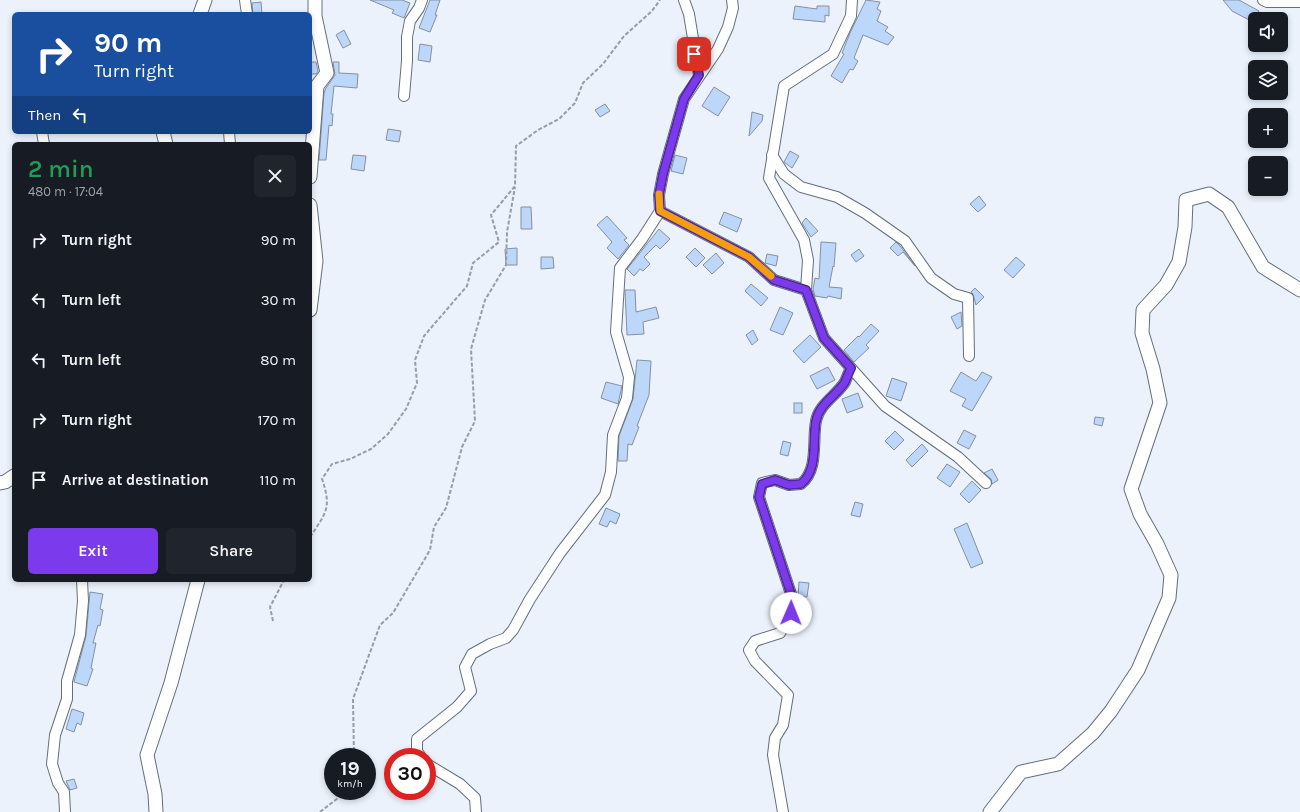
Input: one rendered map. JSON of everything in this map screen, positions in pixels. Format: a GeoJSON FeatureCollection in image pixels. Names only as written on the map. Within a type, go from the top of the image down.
{"type":"FeatureCollection","features":[{"type":"Feature","properties":{"kind":"street"},"geometry":{"type":"LineString","coordinates":[[201,12],[205,0]]}},
{"type":"Feature","properties":{"kind":"street"},"geometry":{"type":"LineString","coordinates":[[245,0],[247,12]]}},
{"type":"Feature","properties":{"kind":"street"},"geometry":{"type":"LineString","coordinates":[[312,154],[318,86],[327,73],[315,16],[315,0]]}},
{"type":"Feature","properties":{"kind":"street"},"geometry":{"type":"LineString","coordinates":[[404,96],[407,61],[407,37],[410,20],[419,8],[422,0]]}},
{"type":"Feature","properties":{"kind":"street"},"geometry":{"type":"LineString","coordinates":[[684,0],[690,14],[694,54],[699,75]]}},
{"type":"Feature","properties":{"kind":"street"},"geometry":{"type":"LineString","coordinates":[[417,748],[417,739],[457,707],[471,691],[465,667],[472,654],[490,644],[506,638],[513,630],[530,599],[560,553],[605,495],[611,472],[612,435],[627,398],[629,376],[616,332],[620,268],[642,239],[660,211],[659,195],[663,174],[684,99],[718,49],[728,27],[733,8],[732,0]]}},
{"type":"Feature","properties":{"kind":"street"},"geometry":{"type":"LineString","coordinates":[[852,0],[851,16],[833,54],[784,86],[769,178],[804,240],[808,260],[806,290],[824,338],[885,406],[958,457],[986,483]]}},
{"type":"Feature","properties":{"kind":"street"},"geometry":{"type":"LineString","coordinates":[[1263,0],[1267,2],[1300,2]]}},
{"type":"Feature","properties":{"kind":"street"},"geometry":{"type":"LineString","coordinates":[[772,155],[784,174],[801,187],[837,197],[865,213],[905,241],[931,278],[954,294],[968,298],[969,356]]}},
{"type":"Feature","properties":{"kind":"street"},"geometry":{"type":"LineString","coordinates":[[990,812],[1021,772],[1058,764],[1092,734],[1111,711],[1138,670],[1169,598],[1171,575],[1157,544],[1140,514],[1131,489],[1160,403],[1153,369],[1142,333],[1143,310],[1166,284],[1179,262],[1185,227],[1186,200],[1209,194],[1228,207],[1263,267],[1300,290]]}},
{"type":"Feature","properties":{"kind":"street"},"geometry":{"type":"LineString","coordinates":[[660,211],[749,257],[774,280],[806,290]]}},
{"type":"Feature","properties":{"kind":"street"},"geometry":{"type":"LineString","coordinates":[[312,224],[316,261],[312,294]]}},
{"type":"Feature","properties":{"kind":"street"},"geometry":{"type":"LineString","coordinates":[[783,812],[773,755],[775,738],[783,725],[788,695],[755,661],[749,650],[755,641],[780,633],[791,613],[792,597],[759,497],[762,484],[775,480],[789,485],[801,484],[809,477],[814,454],[816,420],[827,400],[844,383],[851,368]]}},
{"type":"Feature","properties":{"kind":"street"},"geometry":{"type":"LineString","coordinates":[[0,483],[6,482],[12,478]]}},
{"type":"Feature","properties":{"kind":"street"},"geometry":{"type":"LineString","coordinates":[[65,812],[64,792],[58,783],[52,764],[55,735],[67,699],[67,681],[80,635],[84,601],[82,582]]}},
{"type":"Feature","properties":{"kind":"street"},"geometry":{"type":"LineString","coordinates":[[156,812],[155,794],[147,755],[171,683],[197,582]]}},
{"type":"Feature","properties":{"kind":"street"},"geometry":{"type":"LineString","coordinates":[[436,769],[460,784],[475,798],[476,812]]}},
{"type":"Feature","properties":{"kind":"path"},"geometry":{"type":"LineString","coordinates":[[354,748],[353,699],[380,625],[393,612],[430,550],[434,527],[446,508],[462,447],[475,421],[471,349],[485,300],[506,265],[507,232],[515,186],[516,146],[538,130],[559,119],[575,103],[583,84],[603,64],[624,36],[652,11],[660,0]]}},
{"type":"Feature","properties":{"kind":"path"},"geometry":{"type":"LineString","coordinates":[[312,534],[326,514],[327,494],[322,479],[332,464],[350,459],[371,449],[388,434],[406,409],[417,383],[415,360],[424,336],[467,286],[473,263],[499,242],[491,215],[515,186]]}},
{"type":"Feature","properties":{"kind":"path"},"geometry":{"type":"LineString","coordinates":[[273,621],[270,607],[283,582]]}},
{"type":"Feature","properties":{"kind":"path"},"geometry":{"type":"LineString","coordinates":[[320,812],[335,800]]}},
{"type":"Feature","properties":{"kind":"building"},"geometry":{"type":"Polygon","coordinates":[[[370,0],[402,0],[410,3],[404,18],[392,13],[394,10],[370,0]]]}},
{"type":"Feature","properties":{"kind":"building"},"geometry":{"type":"Polygon","coordinates":[[[430,0],[440,0],[435,15],[437,15],[430,32],[419,28],[430,0]]]}},
{"type":"Feature","properties":{"kind":"building"},"geometry":{"type":"Polygon","coordinates":[[[866,0],[880,2],[877,9],[881,11],[877,21],[888,27],[885,31],[894,37],[888,45],[863,35],[854,58],[858,61],[853,70],[850,69],[842,83],[831,76],[844,54],[842,53],[850,33],[866,0]]]}},
{"type":"Feature","properties":{"kind":"building"},"geometry":{"type":"Polygon","coordinates":[[[1223,0],[1239,0],[1259,11],[1248,12],[1248,19],[1232,11],[1223,0]]]}},
{"type":"Feature","properties":{"kind":"building"},"geometry":{"type":"Polygon","coordinates":[[[261,2],[262,12],[253,12],[252,3],[261,2]]]}},
{"type":"Feature","properties":{"kind":"building"},"geometry":{"type":"Polygon","coordinates":[[[795,6],[817,9],[817,6],[829,6],[829,16],[825,15],[825,22],[793,19],[795,6]]]}},
{"type":"Feature","properties":{"kind":"building"},"geometry":{"type":"Polygon","coordinates":[[[344,30],[351,44],[343,48],[336,35],[344,30]]]}},
{"type":"Feature","properties":{"kind":"building"},"geometry":{"type":"Polygon","coordinates":[[[420,44],[432,46],[430,62],[418,60],[420,44]]]}},
{"type":"Feature","properties":{"kind":"building"},"geometry":{"type":"Polygon","coordinates":[[[312,62],[316,62],[318,71],[316,74],[312,74],[312,62]]]}},
{"type":"Feature","properties":{"kind":"building"},"geometry":{"type":"Polygon","coordinates":[[[333,62],[339,62],[339,73],[358,74],[357,88],[334,86],[331,114],[333,114],[332,126],[329,125],[326,160],[319,160],[324,93],[335,75],[333,62]]]}},
{"type":"Feature","properties":{"kind":"building"},"geometry":{"type":"Polygon","coordinates":[[[714,87],[730,97],[718,116],[702,106],[714,87]]]}},
{"type":"Feature","properties":{"kind":"building"},"geometry":{"type":"Polygon","coordinates":[[[605,104],[610,111],[600,117],[595,110],[605,104]]]}},
{"type":"Feature","properties":{"kind":"building"},"geometry":{"type":"Polygon","coordinates":[[[752,112],[763,115],[762,121],[749,136],[752,112]]]}},
{"type":"Feature","properties":{"kind":"building"},"geometry":{"type":"Polygon","coordinates":[[[388,129],[401,131],[399,142],[386,140],[388,129]]]}},
{"type":"Feature","properties":{"kind":"building"},"geometry":{"type":"Polygon","coordinates":[[[790,151],[799,156],[792,168],[784,162],[790,151]]]}},
{"type":"Feature","properties":{"kind":"building"},"geometry":{"type":"Polygon","coordinates":[[[353,155],[366,156],[364,171],[351,169],[353,155]]]}},
{"type":"Feature","properties":{"kind":"building"},"geometry":{"type":"Polygon","coordinates":[[[675,155],[687,158],[683,174],[671,171],[675,155]]]}},
{"type":"Feature","properties":{"kind":"building"},"geometry":{"type":"Polygon","coordinates":[[[979,196],[986,205],[978,212],[970,204],[979,196]]]}},
{"type":"Feature","properties":{"kind":"building"},"geometry":{"type":"Polygon","coordinates":[[[521,207],[531,207],[532,229],[521,229],[521,207]]]}},
{"type":"Feature","properties":{"kind":"building"},"geometry":{"type":"Polygon","coordinates":[[[724,212],[742,219],[737,232],[719,224],[724,212]]]}},
{"type":"Feature","properties":{"kind":"building"},"geometry":{"type":"Polygon","coordinates":[[[607,216],[627,238],[624,240],[629,245],[618,259],[607,248],[612,242],[597,225],[607,216]]]}},
{"type":"Feature","properties":{"kind":"building"},"geometry":{"type":"Polygon","coordinates":[[[806,218],[818,231],[811,237],[802,223],[806,218]]]}},
{"type":"Feature","properties":{"kind":"building"},"geometry":{"type":"Polygon","coordinates":[[[659,229],[670,239],[660,249],[656,245],[644,257],[650,264],[643,271],[640,269],[634,276],[627,269],[659,229]]]}},
{"type":"Feature","properties":{"kind":"building"},"geometry":{"type":"Polygon","coordinates":[[[821,242],[836,243],[834,267],[833,266],[829,287],[842,288],[841,299],[828,296],[827,298],[815,296],[813,289],[815,278],[819,279],[821,242]]]}},
{"type":"Feature","properties":{"kind":"building"},"geometry":{"type":"Polygon","coordinates":[[[896,242],[915,266],[903,252],[898,256],[890,248],[896,242]]]}},
{"type":"Feature","properties":{"kind":"building"},"geometry":{"type":"Polygon","coordinates":[[[517,248],[517,265],[506,265],[505,249],[517,248]]]}},
{"type":"Feature","properties":{"kind":"building"},"geometry":{"type":"Polygon","coordinates":[[[695,248],[705,258],[696,267],[686,257],[695,248]]]}},
{"type":"Feature","properties":{"kind":"building"},"geometry":{"type":"Polygon","coordinates":[[[859,249],[864,256],[856,262],[851,255],[859,249]]]}},
{"type":"Feature","properties":{"kind":"building"},"geometry":{"type":"Polygon","coordinates":[[[716,253],[724,263],[712,274],[703,265],[716,253]]]}},
{"type":"Feature","properties":{"kind":"building"},"geometry":{"type":"Polygon","coordinates":[[[767,254],[778,256],[776,266],[765,263],[767,254]]]}},
{"type":"Feature","properties":{"kind":"building"},"geometry":{"type":"Polygon","coordinates":[[[541,257],[553,257],[554,268],[541,269],[541,257]]]}},
{"type":"Feature","properties":{"kind":"building"},"geometry":{"type":"Polygon","coordinates":[[[1016,257],[1025,265],[1013,278],[1004,270],[1016,257]]]}},
{"type":"Feature","properties":{"kind":"building"},"geometry":{"type":"Polygon","coordinates":[[[751,284],[768,298],[761,306],[745,291],[751,284]]]}},
{"type":"Feature","properties":{"kind":"building"},"geometry":{"type":"Polygon","coordinates":[[[975,288],[984,297],[976,305],[971,292],[975,288]]]}},
{"type":"Feature","properties":{"kind":"building"},"geometry":{"type":"Polygon","coordinates":[[[625,290],[635,290],[636,312],[656,307],[659,318],[643,322],[644,334],[627,335],[625,290]]]}},
{"type":"Feature","properties":{"kind":"building"},"geometry":{"type":"Polygon","coordinates":[[[780,307],[793,313],[783,335],[770,330],[780,307]]]}},
{"type":"Feature","properties":{"kind":"building"},"geometry":{"type":"Polygon","coordinates":[[[961,312],[962,326],[957,329],[951,317],[961,312]]]}},
{"type":"Feature","properties":{"kind":"building"},"geometry":{"type":"Polygon","coordinates":[[[871,324],[879,331],[866,345],[869,348],[854,362],[844,350],[871,324]]]}},
{"type":"Feature","properties":{"kind":"building"},"geometry":{"type":"Polygon","coordinates":[[[753,330],[758,340],[752,345],[746,335],[753,330]]]}},
{"type":"Feature","properties":{"kind":"building"},"geometry":{"type":"Polygon","coordinates":[[[810,335],[821,347],[804,363],[793,351],[810,335]]]}},
{"type":"Feature","properties":{"kind":"building"},"geometry":{"type":"Polygon","coordinates":[[[637,360],[651,361],[649,395],[637,426],[639,427],[632,445],[628,444],[627,461],[618,461],[619,436],[633,399],[637,360]]]}},
{"type":"Feature","properties":{"kind":"building"},"geometry":{"type":"Polygon","coordinates":[[[828,367],[835,380],[817,389],[810,376],[828,367]]]}},
{"type":"Feature","properties":{"kind":"building"},"geometry":{"type":"Polygon","coordinates":[[[961,372],[976,381],[982,372],[992,377],[972,411],[962,406],[966,399],[950,391],[961,372]]]}},
{"type":"Feature","properties":{"kind":"building"},"geometry":{"type":"Polygon","coordinates":[[[892,378],[907,383],[901,401],[886,396],[892,378]]]}},
{"type":"Feature","properties":{"kind":"building"},"geometry":{"type":"Polygon","coordinates":[[[606,382],[622,386],[618,404],[601,398],[606,382]]]}},
{"type":"Feature","properties":{"kind":"building"},"geometry":{"type":"Polygon","coordinates":[[[858,393],[863,407],[847,413],[842,399],[858,393]]]}},
{"type":"Feature","properties":{"kind":"building"},"geometry":{"type":"Polygon","coordinates":[[[794,403],[802,403],[802,413],[794,413],[794,403]]]}},
{"type":"Feature","properties":{"kind":"building"},"geometry":{"type":"Polygon","coordinates":[[[1095,417],[1104,418],[1102,426],[1094,424],[1095,417]]]}},
{"type":"Feature","properties":{"kind":"building"},"geometry":{"type":"Polygon","coordinates":[[[964,430],[976,436],[969,449],[957,443],[964,430]]]}},
{"type":"Feature","properties":{"kind":"building"},"geometry":{"type":"Polygon","coordinates":[[[895,431],[904,440],[894,450],[885,441],[895,431]]]}},
{"type":"Feature","properties":{"kind":"building"},"geometry":{"type":"Polygon","coordinates":[[[783,441],[791,443],[788,456],[780,454],[783,441]]]}},
{"type":"Feature","properties":{"kind":"building"},"geometry":{"type":"Polygon","coordinates":[[[922,444],[928,451],[912,467],[906,460],[922,444]]]}},
{"type":"Feature","properties":{"kind":"building"},"geometry":{"type":"Polygon","coordinates":[[[947,464],[960,472],[950,487],[937,478],[947,464]]]}},
{"type":"Feature","properties":{"kind":"building"},"geometry":{"type":"Polygon","coordinates":[[[992,469],[998,480],[992,484],[991,479],[984,473],[992,469]]]}},
{"type":"Feature","properties":{"kind":"building"},"geometry":{"type":"Polygon","coordinates":[[[972,481],[981,490],[969,503],[960,494],[972,481]]]}},
{"type":"Feature","properties":{"kind":"building"},"geometry":{"type":"Polygon","coordinates":[[[855,502],[863,504],[860,517],[851,515],[855,502]]]}},
{"type":"Feature","properties":{"kind":"building"},"geometry":{"type":"Polygon","coordinates":[[[606,508],[620,514],[616,524],[610,521],[607,527],[599,524],[606,508]]]}},
{"type":"Feature","properties":{"kind":"building"},"geometry":{"type":"Polygon","coordinates":[[[967,523],[983,563],[971,568],[954,529],[967,523]]]}},
{"type":"Feature","properties":{"kind":"building"},"geometry":{"type":"Polygon","coordinates":[[[799,582],[809,583],[807,597],[798,596],[799,582]]]}},
{"type":"Feature","properties":{"kind":"building"},"geometry":{"type":"Polygon","coordinates":[[[90,592],[103,594],[100,609],[103,610],[100,626],[98,625],[93,643],[96,643],[91,668],[93,669],[87,686],[74,682],[86,636],[90,592]]]}},
{"type":"Feature","properties":{"kind":"building"},"geometry":{"type":"Polygon","coordinates":[[[72,709],[84,713],[81,725],[77,723],[74,732],[66,729],[72,709]]]}},
{"type":"Feature","properties":{"kind":"building"},"geometry":{"type":"Polygon","coordinates":[[[74,779],[77,788],[70,790],[66,781],[74,779]]]}},
{"type":"Feature","properties":{"kind":"slow traffic"},"geometry":{"type":"LineString","coordinates":[[659,194],[660,211],[734,248],[749,257],[771,276]]}},
{"type":"Feature","properties":{"kind":"route"},"geometry":{"type":"LineString","coordinates":[[694,54],[699,75],[684,99],[677,129],[663,174],[659,195],[660,211],[749,257],[774,280],[806,290],[824,338],[851,368],[844,383],[827,400],[816,420],[814,454],[809,477],[801,484],[789,485],[775,480],[762,484],[759,497],[792,597],[791,613]]}}]}
